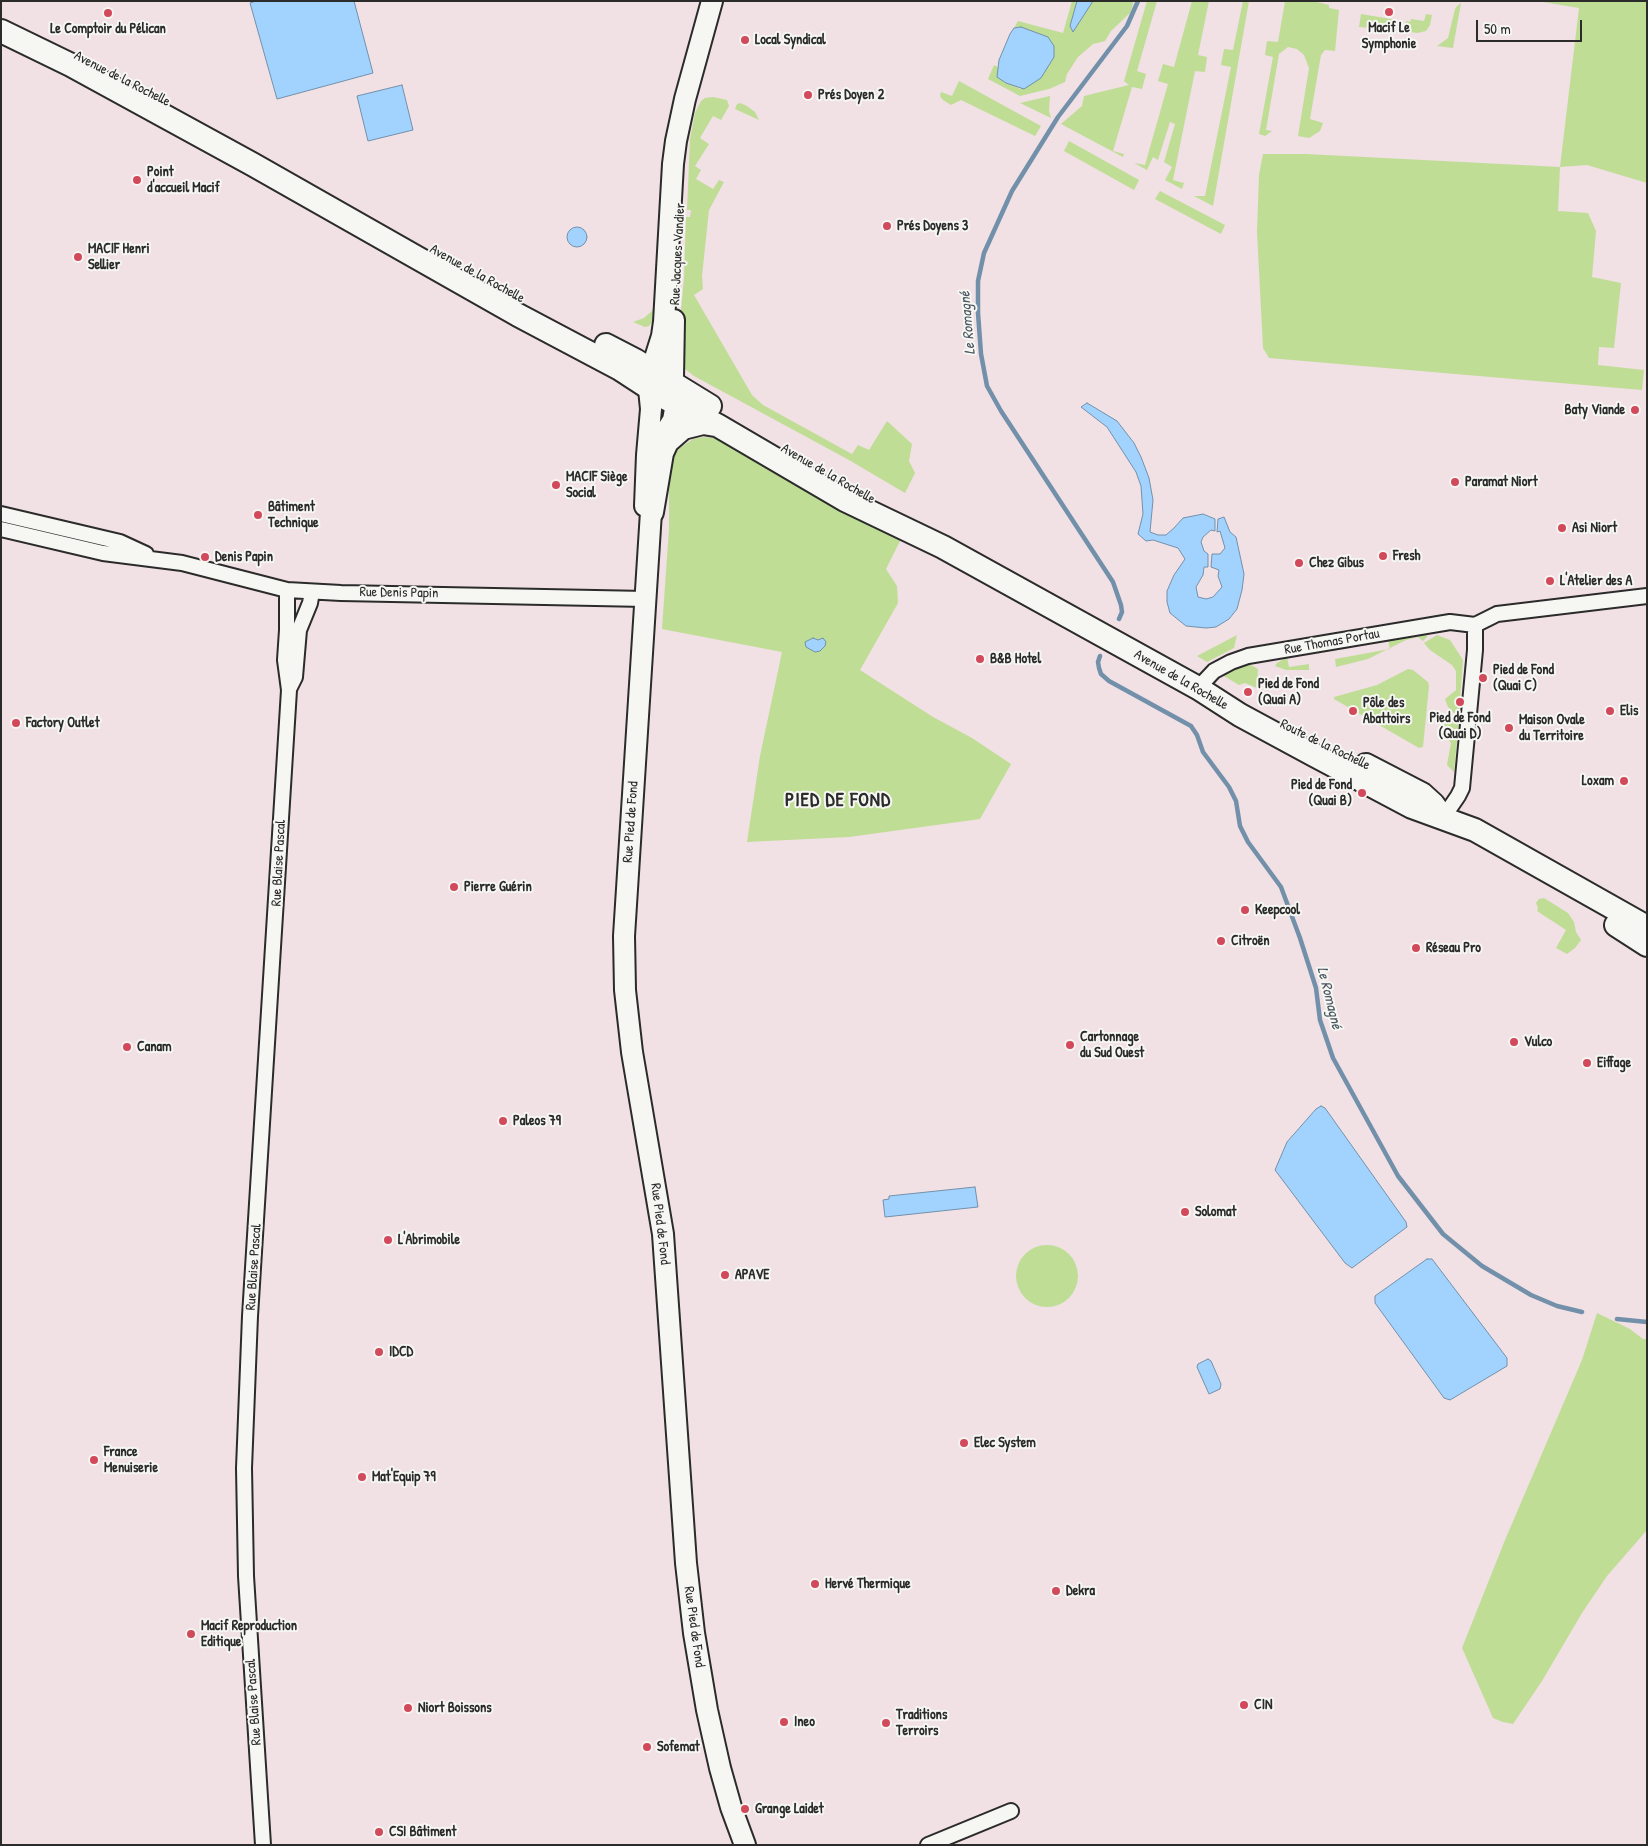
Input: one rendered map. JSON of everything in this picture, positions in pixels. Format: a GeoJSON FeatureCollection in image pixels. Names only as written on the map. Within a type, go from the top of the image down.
{"type":"FeatureCollection","features":[{"type":"Feature","properties":{"kind":"main road","name":"Rue Jacques Vandier"},"geometry":{"type":"LineString","coordinates":[[648,568],[645,513],[651,409],[650,380],[664,322],[673,164],[680,123],[712,1]]}},
{"type":"Feature","properties":{"kind":"main road","name":"Avenue de la Rochelle"},"geometry":{"type":"LineString","coordinates":[[1,17],[9,18],[112,75],[131,82],[160,97],[570,327],[621,352],[650,380]]}},
{"type":"Feature","properties":{"kind":"main road","name":"Avenue de la Rochelle"},"geometry":{"type":"LineString","coordinates":[[1,31],[71,65],[252,164],[518,315],[620,370],[650,380],[675,395],[854,487],[943,547]]}},
{"type":"Feature","properties":{"kind":"main road","name":"Rue Jacques Vandier"},"geometry":{"type":"LineString","coordinates":[[646,599],[654,454],[656,445],[673,420],[675,395],[673,354],[682,173],[680,123]]}},
{"type":"Feature","properties":{"kind":"main road","name":"Avenue de la Rochelle"},"geometry":{"type":"LineString","coordinates":[[675,395],[717,425],[845,500],[943,547],[1198,688],[1240,716],[1314,755]]}},
{"type":"Feature","properties":{"kind":"main road"},"geometry":{"type":"LineString","coordinates":[[652,512],[662,453],[667,442],[683,428],[703,423],[717,425]]}},
{"type":"Feature","properties":{"kind":"main road","name":"Rue Pied de Fond"},"geometry":{"type":"LineString","coordinates":[[646,599],[624,936],[625,990],[632,1052],[663,1234],[686,1563],[694,1633],[720,1768],[745,1845]]}},
{"type":"Feature","properties":{"kind":"main road","name":"Route de la Rochelle"},"geometry":{"type":"LineString","coordinates":[[1198,688],[1236,700],[1422,794],[1464,840],[1596,912],[1647,944]]}},
{"type":"Feature","properties":{"kind":"main road","name":"Route de la Rochelle"},"geometry":{"type":"LineString","coordinates":[[1314,755],[1412,807],[1463,824],[1491,838],[1647,927]]}},
{"type":"Feature","properties":{"kind":"street","name":"Rue Denis Papin"},"geometry":{"type":"LineString","coordinates":[[1,514],[120,542],[156,559]]}},
{"type":"Feature","properties":{"kind":"street","name":"Rue Denis Papin"},"geometry":{"type":"LineString","coordinates":[[1,529],[103,553],[182,563],[287,590],[646,599]]}},
{"type":"Feature","properties":{"kind":"street","name":"Rue Blaise Pascal"},"geometry":{"type":"LineString","coordinates":[[264,1845],[246,1576],[244,1468],[250,1316],[289,690],[285,660],[287,590]]}},
{"type":"Feature","properties":{"kind":"street","name":"Rue Blaise Pascal"},"geometry":{"type":"LineString","coordinates":[[289,690],[295,677],[299,630],[310,603],[312,592]]}},
{"type":"Feature","properties":{"kind":"street"},"geometry":{"type":"LineString","coordinates":[[1442,818],[1462,788],[1476,625],[1497,614],[1647,596]]}},
{"type":"Feature","properties":{"kind":"street","name":"Rue Thomas Portau"},"geometry":{"type":"LineString","coordinates":[[1198,688],[1214,672],[1231,662],[1248,656],[1450,622],[1476,625]]}},
{"type":"Feature","properties":{"kind":"street"},"geometry":{"type":"LineString","coordinates":[[928,1845],[943,1842],[1011,1811]]}},
{"type":"Feature","properties":{"kind":"green space"},"geometry":{"type":"Polygon","coordinates":[[[1072,1],[1132,1],[1133,3],[1131,12],[1111,31],[1105,41],[1093,44],[1078,57],[1067,74],[1065,82],[1049,89],[1020,96],[988,79],[994,65],[998,67],[997,73],[1006,83],[1020,89],[1048,65],[1054,57],[1021,27],[1014,28],[1018,21],[1063,33],[1072,1]]]}},
{"type":"Feature","properties":{"kind":"green space"},"geometry":{"type":"Polygon","coordinates":[[[1147,1],[1157,1],[1137,71],[1146,74],[1142,89],[1132,87],[1113,151],[1124,154],[1123,157],[1061,124],[1082,106],[1084,96],[1129,85],[1124,81],[1147,1]]]}},
{"type":"Feature","properties":{"kind":"green space"},"geometry":{"type":"Polygon","coordinates":[[[1192,1],[1209,1],[1198,55],[1207,57],[1205,72],[1195,71],[1173,180],[1184,183],[1182,189],[1165,180],[1172,167],[1164,162],[1175,124],[1170,122],[1158,160],[1153,157],[1147,170],[1134,163],[1145,165],[1168,84],[1158,81],[1163,64],[1174,67],[1192,1]]]}},
{"type":"Feature","properties":{"kind":"green space"},"geometry":{"type":"Polygon","coordinates":[[[1243,1],[1249,1],[1213,206],[1194,196],[1205,196],[1231,67],[1221,65],[1224,49],[1233,50],[1243,1]]]}},
{"type":"Feature","properties":{"kind":"green space"},"geometry":{"type":"Polygon","coordinates":[[[1285,1],[1313,1],[1339,10],[1335,51],[1325,50],[1321,55],[1310,119],[1323,123],[1320,131],[1309,138],[1298,136],[1309,68],[1304,55],[1297,49],[1288,47],[1279,54],[1266,130],[1272,131],[1265,136],[1259,134],[1273,57],[1265,55],[1267,41],[1278,42],[1285,1]]]}},
{"type":"Feature","properties":{"kind":"green space"},"geometry":{"type":"Polygon","coordinates":[[[1537,1],[1647,1],[1647,183],[1587,165],[1560,167],[1579,8],[1537,1]]]}},
{"type":"Feature","properties":{"kind":"green space"},"geometry":{"type":"Polygon","coordinates":[[[1461,3],[1453,48],[1437,46],[1448,38],[1455,9],[1461,3]]]}},
{"type":"Feature","properties":{"kind":"green space"},"geometry":{"type":"Polygon","coordinates":[[[1361,14],[1397,20],[1395,30],[1359,27],[1361,14]]]}},
{"type":"Feature","properties":{"kind":"green space"},"geometry":{"type":"Polygon","coordinates":[[[1426,14],[1432,15],[1430,25],[1426,31],[1417,33],[1404,31],[1406,21],[1410,22],[1411,19],[1424,21],[1426,14]]]}},
{"type":"Feature","properties":{"kind":"green space"},"geometry":{"type":"Polygon","coordinates":[[[959,81],[1041,126],[1035,136],[961,100],[951,105],[943,100],[940,96],[941,92],[952,96],[959,81]]]}},
{"type":"Feature","properties":{"kind":"green space"},"geometry":{"type":"Polygon","coordinates":[[[1050,96],[1049,111],[1051,118],[1020,103],[1050,96]]]}},
{"type":"Feature","properties":{"kind":"green space"},"geometry":{"type":"Polygon","coordinates":[[[713,97],[727,100],[729,106],[721,120],[713,116],[700,138],[709,144],[695,166],[701,170],[696,179],[713,189],[719,180],[724,182],[709,210],[702,276],[703,289],[694,295],[752,395],[763,405],[852,454],[858,445],[869,450],[887,421],[912,444],[909,461],[915,473],[905,493],[849,460],[694,376],[685,369],[681,361],[678,343],[684,278],[686,217],[690,217],[691,210],[687,210],[690,139],[695,113],[701,101],[705,98],[713,97]]]}},
{"type":"Feature","properties":{"kind":"green space"},"geometry":{"type":"Polygon","coordinates":[[[740,103],[755,112],[759,120],[735,109],[737,104],[740,103]]]}},
{"type":"Feature","properties":{"kind":"green space"},"geometry":{"type":"Polygon","coordinates":[[[1069,141],[1139,180],[1134,190],[1064,151],[1069,141]]]}},
{"type":"Feature","properties":{"kind":"green space"},"geometry":{"type":"Polygon","coordinates":[[[1263,154],[1306,154],[1560,167],[1558,211],[1588,213],[1596,231],[1592,277],[1621,283],[1614,348],[1599,347],[1598,365],[1644,370],[1642,390],[1269,358],[1263,348],[1257,232],[1259,175],[1263,154]]]}},
{"type":"Feature","properties":{"kind":"green space"},"geometry":{"type":"Polygon","coordinates":[[[1160,191],[1225,225],[1221,234],[1155,199],[1160,191]]]}},
{"type":"Feature","properties":{"kind":"green space"},"geometry":{"type":"Polygon","coordinates":[[[654,303],[652,322],[649,326],[645,327],[633,322],[644,318],[652,311],[654,303]]]}},
{"type":"Feature","properties":{"kind":"green space"},"geometry":{"type":"Polygon","coordinates":[[[715,438],[729,443],[901,539],[886,569],[897,586],[898,603],[860,670],[1011,764],[980,819],[849,837],[747,842],[760,756],[782,652],[662,629],[669,529],[669,483],[673,455],[693,439],[715,438]]]}},
{"type":"Feature","properties":{"kind":"green space"},"geometry":{"type":"Polygon","coordinates":[[[1426,632],[1427,637],[1423,641],[1418,637],[1406,640],[1390,648],[1388,639],[1426,632]]]}},
{"type":"Feature","properties":{"kind":"green space"},"geometry":{"type":"Polygon","coordinates":[[[1237,635],[1234,648],[1207,662],[1197,656],[1237,635]]]}},
{"type":"Feature","properties":{"kind":"green space"},"geometry":{"type":"Polygon","coordinates":[[[1437,635],[1450,640],[1463,660],[1459,712],[1454,713],[1448,707],[1445,699],[1456,690],[1456,671],[1452,665],[1430,650],[1424,643],[1437,635]]]}},
{"type":"Feature","properties":{"kind":"green space"},"geometry":{"type":"Polygon","coordinates":[[[1387,650],[1368,659],[1336,667],[1335,659],[1387,650]]]}},
{"type":"Feature","properties":{"kind":"green space"},"geometry":{"type":"Polygon","coordinates":[[[1287,657],[1289,667],[1309,664],[1309,670],[1286,670],[1275,666],[1287,657]]]}},
{"type":"Feature","properties":{"kind":"green space"},"geometry":{"type":"Polygon","coordinates":[[[1242,664],[1249,664],[1258,669],[1257,688],[1245,683],[1239,685],[1222,675],[1223,672],[1242,664]]]}},
{"type":"Feature","properties":{"kind":"green space"},"geometry":{"type":"Polygon","coordinates":[[[1408,669],[1413,670],[1428,682],[1429,686],[1423,747],[1419,748],[1334,699],[1334,697],[1377,685],[1408,669]]]}},
{"type":"Feature","properties":{"kind":"green space"},"geometry":{"type":"Polygon","coordinates":[[[1447,721],[1459,721],[1454,772],[1447,765],[1451,743],[1441,729],[1447,721]]]}},
{"type":"Feature","properties":{"kind":"green space"},"geometry":{"type":"Polygon","coordinates":[[[1544,898],[1568,913],[1574,922],[1576,932],[1581,940],[1567,954],[1556,948],[1566,930],[1537,911],[1536,903],[1539,899],[1544,898]]]}},
{"type":"Feature","properties":{"kind":"green space"},"geometry":{"type":"Polygon","coordinates":[[[1041,1245],[1053,1245],[1069,1254],[1076,1264],[1078,1276],[1076,1288],[1069,1298],[1053,1307],[1041,1307],[1030,1302],[1021,1293],[1016,1282],[1016,1270],[1021,1259],[1030,1250],[1041,1245]]]}},
{"type":"Feature","properties":{"kind":"green space"},"geometry":{"type":"Polygon","coordinates":[[[1597,1313],[1630,1329],[1643,1339],[1647,1339],[1647,1530],[1607,1576],[1513,1724],[1503,1722],[1493,1718],[1462,1648],[1505,1540],[1582,1360],[1597,1313]]]}},
{"type":"Feature","properties":{"kind":"water"},"geometry":{"type":"Polygon","coordinates":[[[256,1],[354,1],[373,73],[277,99],[250,3],[256,1]]]}},
{"type":"Feature","properties":{"kind":"water"},"geometry":{"type":"Polygon","coordinates":[[[1077,1],[1093,1],[1073,32],[1070,26],[1077,1]]]}},
{"type":"Feature","properties":{"kind":"water"},"geometry":{"type":"Polygon","coordinates":[[[1021,27],[1048,37],[1054,46],[1054,57],[1041,78],[1024,89],[1006,83],[997,77],[999,60],[1010,34],[1014,28],[1021,27]]]}},
{"type":"Feature","properties":{"kind":"water"},"geometry":{"type":"Polygon","coordinates":[[[402,85],[413,130],[368,141],[357,96],[402,85]]]}},
{"type":"Feature","properties":{"kind":"water"},"geometry":{"type":"Polygon","coordinates":[[[577,227],[584,230],[587,237],[584,244],[577,247],[570,244],[567,237],[570,230],[577,227]]]}},
{"type":"Feature","properties":{"kind":"water"},"geometry":{"type":"Polygon","coordinates":[[[1087,403],[1117,421],[1134,443],[1141,457],[1149,478],[1153,500],[1150,532],[1166,535],[1183,518],[1203,514],[1215,519],[1215,531],[1211,530],[1203,537],[1201,542],[1204,551],[1208,554],[1208,567],[1204,567],[1203,575],[1196,587],[1198,597],[1206,599],[1213,597],[1222,587],[1218,576],[1219,570],[1211,567],[1212,554],[1220,554],[1225,548],[1220,531],[1217,532],[1218,519],[1224,517],[1230,532],[1236,537],[1244,574],[1237,609],[1229,619],[1216,627],[1186,626],[1170,613],[1167,591],[1174,575],[1185,559],[1178,548],[1153,540],[1146,541],[1138,534],[1143,514],[1141,486],[1136,472],[1107,427],[1081,407],[1087,403]]]}},
{"type":"Feature","properties":{"kind":"water"},"geometry":{"type":"Polygon","coordinates":[[[813,638],[818,640],[823,638],[826,642],[820,651],[815,652],[806,647],[805,642],[813,638]]]}},
{"type":"Feature","properties":{"kind":"water"},"geometry":{"type":"Polygon","coordinates":[[[1321,1106],[1325,1108],[1406,1222],[1407,1227],[1352,1268],[1345,1263],[1275,1170],[1287,1142],[1316,1109],[1321,1106]]]}},
{"type":"Feature","properties":{"kind":"water"},"geometry":{"type":"Polygon","coordinates":[[[975,1187],[978,1207],[885,1217],[883,1200],[889,1199],[889,1196],[975,1187]]]}},
{"type":"Feature","properties":{"kind":"water"},"geometry":{"type":"Polygon","coordinates":[[[1427,1259],[1432,1259],[1507,1358],[1507,1366],[1450,1400],[1444,1398],[1375,1303],[1375,1296],[1427,1259]]]}},
{"type":"Feature","properties":{"kind":"water"},"geometry":{"type":"Polygon","coordinates":[[[1208,1359],[1211,1361],[1221,1384],[1220,1389],[1209,1394],[1197,1367],[1198,1364],[1208,1359]]]}},
{"type":"Feature","properties":{"kind":"waterway","name":"Le Romagné"},"geometry":{"type":"LineString","coordinates":[[1119,619],[1122,612],[1121,605],[1113,582],[1001,411],[987,386],[981,354],[978,281],[984,253],[1012,191],[1058,117],[1127,26],[1138,1]]}},
{"type":"Feature","properties":{"kind":"waterway","name":"Le Romagné"},"geometry":{"type":"LineString","coordinates":[[1100,656],[1098,662],[1101,674],[1109,681],[1191,726],[1197,735],[1203,752],[1229,787],[1236,801],[1240,826],[1248,842],[1281,887],[1316,988],[1320,1020],[1333,1058],[1398,1176],[1443,1234],[1482,1266],[1531,1295],[1557,1306],[1582,1312]]}},
{"type":"Feature","properties":{"kind":"waterway","name":"Le Romagné"},"geometry":{"type":"LineString","coordinates":[[1617,1319],[1647,1322]]}},
{"type":"Feature","properties":{"kind":"place","name":"Macif Le Symphonie"},"geometry":{"type":"Point","coordinates":[1389,12]}},
{"type":"Feature","properties":{"kind":"place","name":"Le Comptoir du Pélican"},"geometry":{"type":"Point","coordinates":[108,13]}},
{"type":"Feature","properties":{"kind":"place","name":"Local Syndical"},"geometry":{"type":"Point","coordinates":[745,40]}},
{"type":"Feature","properties":{"kind":"place","name":"Prés Doyen 2"},"geometry":{"type":"Point","coordinates":[808,95]}},
{"type":"Feature","properties":{"kind":"place","name":"Point d'accueil Macif"},"geometry":{"type":"Point","coordinates":[137,180]}},
{"type":"Feature","properties":{"kind":"place","name":"Prés Doyens 3"},"geometry":{"type":"Point","coordinates":[887,226]}},
{"type":"Feature","properties":{"kind":"place","name":"MACIF Henri Sellier"},"geometry":{"type":"Point","coordinates":[78,257]}},
{"type":"Feature","properties":{"kind":"place","name":"Baty Viande"},"geometry":{"type":"Point","coordinates":[1635,410]}},
{"type":"Feature","properties":{"kind":"place","name":"Paramat Niort"},"geometry":{"type":"Point","coordinates":[1455,482]}},
{"type":"Feature","properties":{"kind":"place","name":"MACIF Siège Social"},"geometry":{"type":"Point","coordinates":[556,485]}},
{"type":"Feature","properties":{"kind":"place","name":"Bâtiment Technique"},"geometry":{"type":"Point","coordinates":[258,515]}},
{"type":"Feature","properties":{"kind":"place","name":"Asi Niort"},"geometry":{"type":"Point","coordinates":[1562,528]}},
{"type":"Feature","properties":{"kind":"place","name":"Fresh"},"geometry":{"type":"Point","coordinates":[1383,556]}},
{"type":"Feature","properties":{"kind":"place","name":"Denis Papin"},"geometry":{"type":"Point","coordinates":[205,557]}},
{"type":"Feature","properties":{"kind":"place","name":"Chez Gibus"},"geometry":{"type":"Point","coordinates":[1299,563]}},
{"type":"Feature","properties":{"kind":"place","name":"L'Atelier des A"},"geometry":{"type":"Point","coordinates":[1550,581]}},
{"type":"Feature","properties":{"kind":"place","name":"B&B Hotel"},"geometry":{"type":"Point","coordinates":[980,659]}},
{"type":"Feature","properties":{"kind":"place","name":"Pied de Fond (Quai C)"},"geometry":{"type":"Point","coordinates":[1483,678]}},
{"type":"Feature","properties":{"kind":"place","name":"Pied de Fond (Quai A)"},"geometry":{"type":"Point","coordinates":[1248,692]}},
{"type":"Feature","properties":{"kind":"place","name":"Pied de Fond (Quai D)"},"geometry":{"type":"Point","coordinates":[1460,702]}},
{"type":"Feature","properties":{"kind":"place","name":"Pôle des Abattoirs"},"geometry":{"type":"Point","coordinates":[1353,711]}},
{"type":"Feature","properties":{"kind":"place","name":"Elis"},"geometry":{"type":"Point","coordinates":[1610,711]}},
{"type":"Feature","properties":{"kind":"place","name":"Factory Outlet"},"geometry":{"type":"Point","coordinates":[16,723]}},
{"type":"Feature","properties":{"kind":"place","name":"Maison Ovale du Territoire"},"geometry":{"type":"Point","coordinates":[1509,728]}},
{"type":"Feature","properties":{"kind":"place","name":"Loxam"},"geometry":{"type":"Point","coordinates":[1624,781]}},
{"type":"Feature","properties":{"kind":"place","name":"Pied de Fond (Quai B)"},"geometry":{"type":"Point","coordinates":[1362,793]}},
{"type":"Feature","properties":{"kind":"place","name":"Pierre Guérin"},"geometry":{"type":"Point","coordinates":[454,887]}},
{"type":"Feature","properties":{"kind":"place","name":"Keepcool"},"geometry":{"type":"Point","coordinates":[1245,910]}},
{"type":"Feature","properties":{"kind":"place","name":"Citroën"},"geometry":{"type":"Point","coordinates":[1221,941]}},
{"type":"Feature","properties":{"kind":"place","name":"Réseau Pro"},"geometry":{"type":"Point","coordinates":[1416,948]}},
{"type":"Feature","properties":{"kind":"place","name":"Vulco"},"geometry":{"type":"Point","coordinates":[1514,1042]}},
{"type":"Feature","properties":{"kind":"place","name":"Cartonnage du Sud Ouest"},"geometry":{"type":"Point","coordinates":[1070,1045]}},
{"type":"Feature","properties":{"kind":"place","name":"Canam"},"geometry":{"type":"Point","coordinates":[127,1047]}},
{"type":"Feature","properties":{"kind":"place","name":"Eiffage"},"geometry":{"type":"Point","coordinates":[1587,1063]}},
{"type":"Feature","properties":{"kind":"place","name":"Paleos 79"},"geometry":{"type":"Point","coordinates":[503,1121]}},
{"type":"Feature","properties":{"kind":"place","name":"Solomat"},"geometry":{"type":"Point","coordinates":[1185,1212]}},
{"type":"Feature","properties":{"kind":"place","name":"L'Abrimobile"},"geometry":{"type":"Point","coordinates":[388,1240]}},
{"type":"Feature","properties":{"kind":"place","name":"APAVE"},"geometry":{"type":"Point","coordinates":[725,1275]}},
{"type":"Feature","properties":{"kind":"place","name":"IDCD"},"geometry":{"type":"Point","coordinates":[379,1352]}},
{"type":"Feature","properties":{"kind":"place","name":"Elec System"},"geometry":{"type":"Point","coordinates":[964,1443]}},
{"type":"Feature","properties":{"kind":"place","name":"France Menuiserie"},"geometry":{"type":"Point","coordinates":[94,1460]}},
{"type":"Feature","properties":{"kind":"place","name":"Mat'Equip 79"},"geometry":{"type":"Point","coordinates":[362,1477]}},
{"type":"Feature","properties":{"kind":"place","name":"Hervé Thermique"},"geometry":{"type":"Point","coordinates":[815,1584]}},
{"type":"Feature","properties":{"kind":"place","name":"Dekra"},"geometry":{"type":"Point","coordinates":[1056,1591]}},
{"type":"Feature","properties":{"kind":"place","name":"Macif Reproduction Editique"},"geometry":{"type":"Point","coordinates":[191,1634]}},
{"type":"Feature","properties":{"kind":"place","name":"CIN"},"geometry":{"type":"Point","coordinates":[1244,1705]}},
{"type":"Feature","properties":{"kind":"place","name":"Niort Boissons"},"geometry":{"type":"Point","coordinates":[408,1708]}},
{"type":"Feature","properties":{"kind":"place","name":"Ineo"},"geometry":{"type":"Point","coordinates":[784,1722]}},
{"type":"Feature","properties":{"kind":"place","name":"Traditions Terroirs"},"geometry":{"type":"Point","coordinates":[886,1723]}},
{"type":"Feature","properties":{"kind":"place","name":"Sofemat"},"geometry":{"type":"Point","coordinates":[647,1747]}},
{"type":"Feature","properties":{"kind":"place","name":"Grange Laidet"},"geometry":{"type":"Point","coordinates":[745,1809]}},
{"type":"Feature","properties":{"kind":"place","name":"CSI Bâtiment"},"geometry":{"type":"Point","coordinates":[379,1832]}},
{"type":"Feature","properties":{"kind":"district","name":"PIED DE FOND"},"geometry":{"type":"Point","coordinates":[838,801]}}]}
